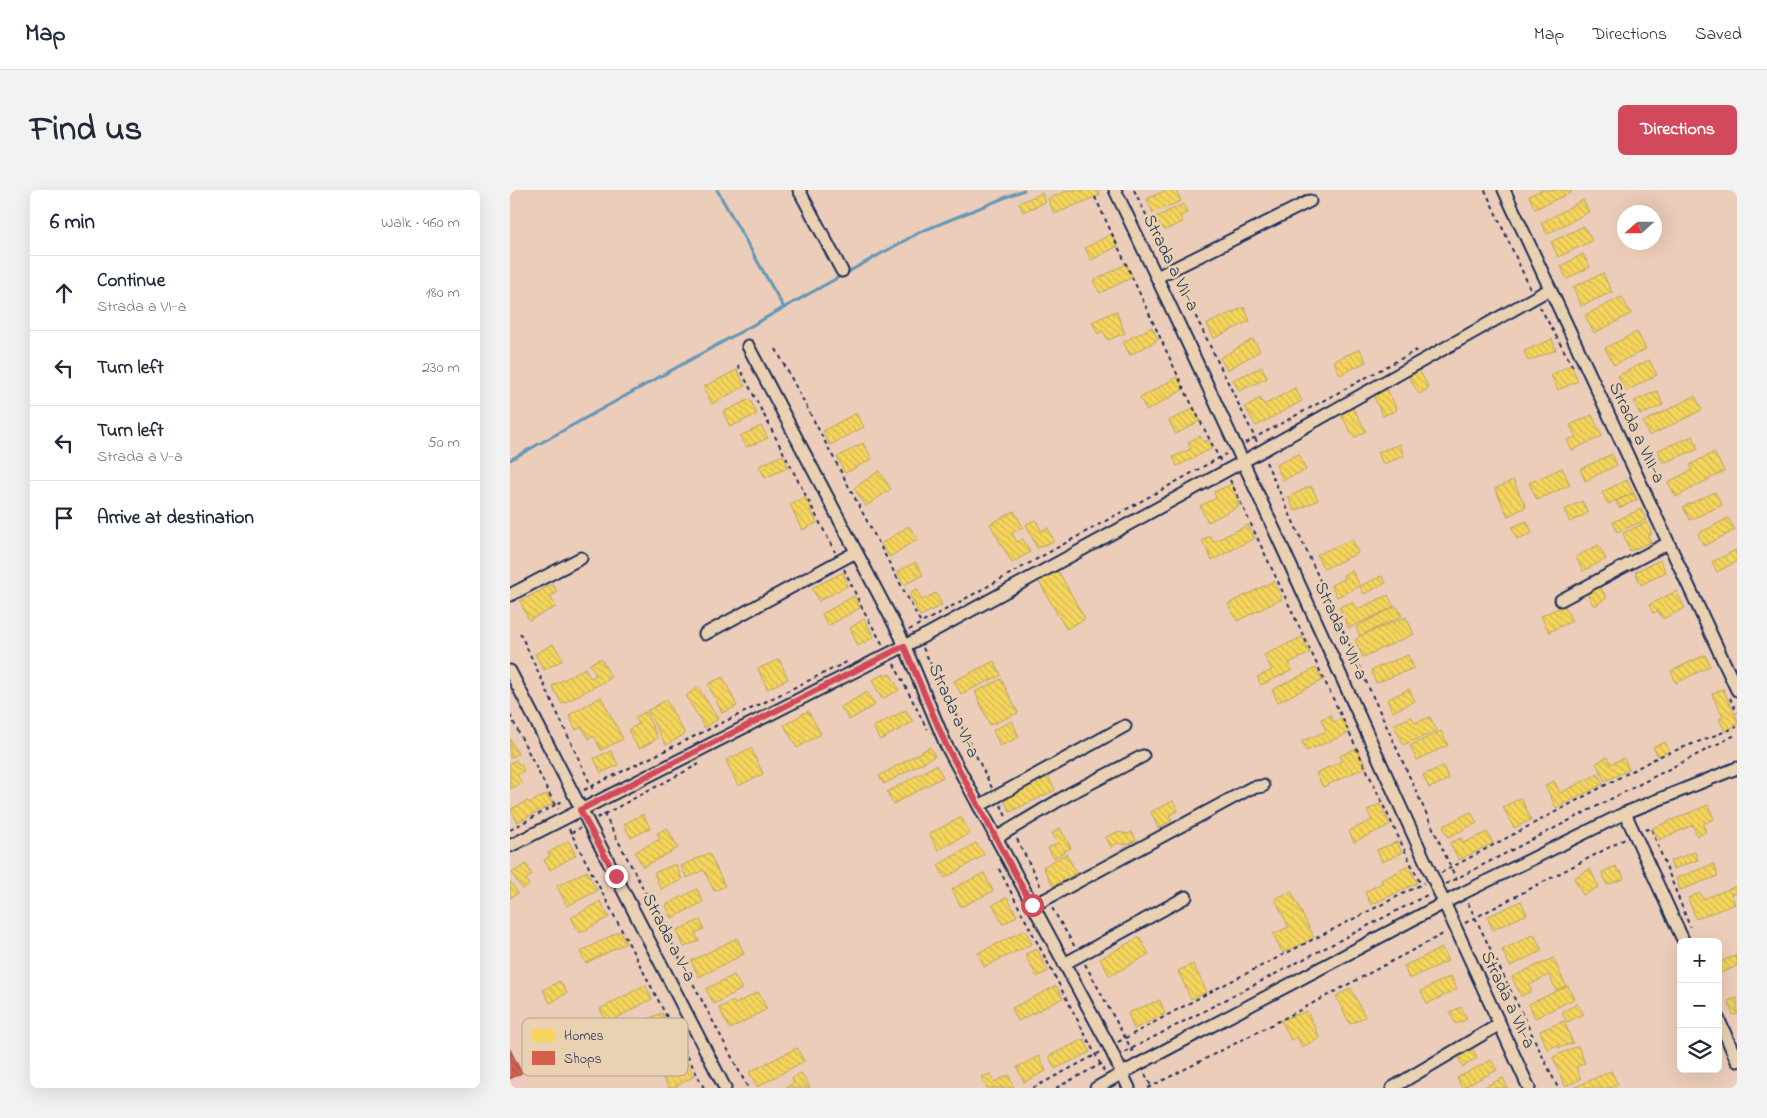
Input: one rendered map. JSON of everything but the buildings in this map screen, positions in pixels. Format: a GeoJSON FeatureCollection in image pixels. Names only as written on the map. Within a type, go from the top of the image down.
{"type":"FeatureCollection","features":[{"type":"Feature","properties":{"kind":"street"},"geometry":{"type":"LineString","coordinates":[[799,190],[842,271]]}},
{"type":"Feature","properties":{"kind":"street","name":"Strada a VII-a"},"geometry":{"type":"LineString","coordinates":[[1115,190],[1238,447],[1443,904],[1529,1088]]}},
{"type":"Feature","properties":{"kind":"street","name":"Strada a VIII-a"},"geometry":{"type":"LineString","coordinates":[[1504,190],[1668,543],[1733,692]]}},
{"type":"Feature","properties":{"kind":"street"},"geometry":{"type":"LineString","coordinates":[[1157,277],[1310,202]]}},
{"type":"Feature","properties":{"kind":"street"},"geometry":{"type":"LineString","coordinates":[[510,846],[902,640],[926,635],[1226,471],[1550,289]]}},
{"type":"Feature","properties":{"kind":"street","name":"Strada a VI-a"},"geometry":{"type":"LineString","coordinates":[[748,346],[902,640],[946,745],[1115,1057],[1129,1088]]}},
{"type":"Feature","properties":{"kind":"street"},"geometry":{"type":"LineString","coordinates":[[1561,600],[1668,543]]}},
{"type":"Feature","properties":{"kind":"street"},"geometry":{"type":"LineString","coordinates":[[705,634],[856,552]]}},
{"type":"Feature","properties":{"kind":"street"},"geometry":{"type":"LineString","coordinates":[[510,595],[581,558]]}},
{"type":"Feature","properties":{"kind":"street","name":"Strada a V-a"},"geometry":{"type":"LineString","coordinates":[[510,671],[725,1088]]}},
{"type":"Feature","properties":{"kind":"street"},"geometry":{"type":"LineString","coordinates":[[978,806],[1125,726]]}},
{"type":"Feature","properties":{"kind":"street"},"geometry":{"type":"LineString","coordinates":[[996,838],[1011,827],[1071,793],[1142,756]]}},
{"type":"Feature","properties":{"kind":"street"},"geometry":{"type":"LineString","coordinates":[[1096,1088],[1463,894],[1626,813],[1737,768]]}},
{"type":"Feature","properties":{"kind":"street"},"geometry":{"type":"LineString","coordinates":[[1032,905],[1251,788],[1263,786]]}},
{"type":"Feature","properties":{"kind":"street"},"geometry":{"type":"LineString","coordinates":[[1626,813],[1682,938]]}},
{"type":"Feature","properties":{"kind":"street"},"geometry":{"type":"LineString","coordinates":[[1064,964],[1186,898]]}},
{"type":"Feature","properties":{"kind":"street"},"geometry":{"type":"LineString","coordinates":[[1392,1088],[1500,1024]]}},
{"type":"Feature","properties":{"kind":"street"},"geometry":{"type":"LineString","coordinates":[[1722,1027],[1737,1061]]}},
{"type":"Feature","properties":{"kind":"path"},"geometry":{"type":"LineString","coordinates":[[1134,190],[1255,438],[1450,868],[1558,1088]]}},
{"type":"Feature","properties":{"kind":"path"},"geometry":{"type":"LineString","coordinates":[[1485,190],[1535,298],[1575,369]]}},
{"type":"Feature","properties":{"kind":"path"},"geometry":{"type":"LineString","coordinates":[[1095,197],[1184,390],[1226,471],[1421,884]]}},
{"type":"Feature","properties":{"kind":"path"},"geometry":{"type":"LineString","coordinates":[[776,349],[921,624],[926,635],[922,645],[1046,899],[1080,956],[1152,1087]]}},
{"type":"Feature","properties":{"kind":"path"},"geometry":{"type":"LineString","coordinates":[[902,640],[921,624],[1418,349]]}},
{"type":"Feature","properties":{"kind":"path"},"geometry":{"type":"LineString","coordinates":[[520,633],[604,814],[748,1088]]}},
{"type":"Feature","properties":{"kind":"path"},"geometry":{"type":"LineString","coordinates":[[510,830],[591,786],[847,662]]}},
{"type":"Feature","properties":{"kind":"path"},"geometry":{"type":"LineString","coordinates":[[1733,692],[1737,713]]}},
{"type":"Feature","properties":{"kind":"path"},"geometry":{"type":"LineString","coordinates":[[510,715],[667,1018]]}},
{"type":"Feature","properties":{"kind":"path"},"geometry":{"type":"LineString","coordinates":[[1033,1088],[1208,993],[1421,884],[1658,757],[1737,727]]}},
{"type":"Feature","properties":{"kind":"path"},"geometry":{"type":"LineString","coordinates":[[1056,1088],[1737,734]]}},
{"type":"Feature","properties":{"kind":"path"},"geometry":{"type":"LineString","coordinates":[[1148,1088],[1290,1016],[1455,927],[1635,834],[1651,828],[1691,928]]}},
{"type":"Feature","properties":{"kind":"path"},"geometry":{"type":"LineString","coordinates":[[688,1057],[704,1088]]}},
{"type":"Feature","properties":{"kind":"shaded area"},"geometry":{"type":"Polygon","coordinates":[[[510,1049],[522,1076],[530,1088],[510,1088],[510,1049]]]}},
{"type":"Feature","properties":{"kind":"waterway"},"geometry":{"type":"LineString","coordinates":[[717,190],[784,308]]}},
{"type":"Feature","properties":{"kind":"waterway"},"geometry":{"type":"LineString","coordinates":[[510,460],[920,232],[1024,190]]}},
{"type":"Feature","properties":{"kind":"route"},"geometry":{"type":"LineString","coordinates":[[616,876],[580,810],[904,646],[908,651],[946,745],[1032,905]]}}]}
